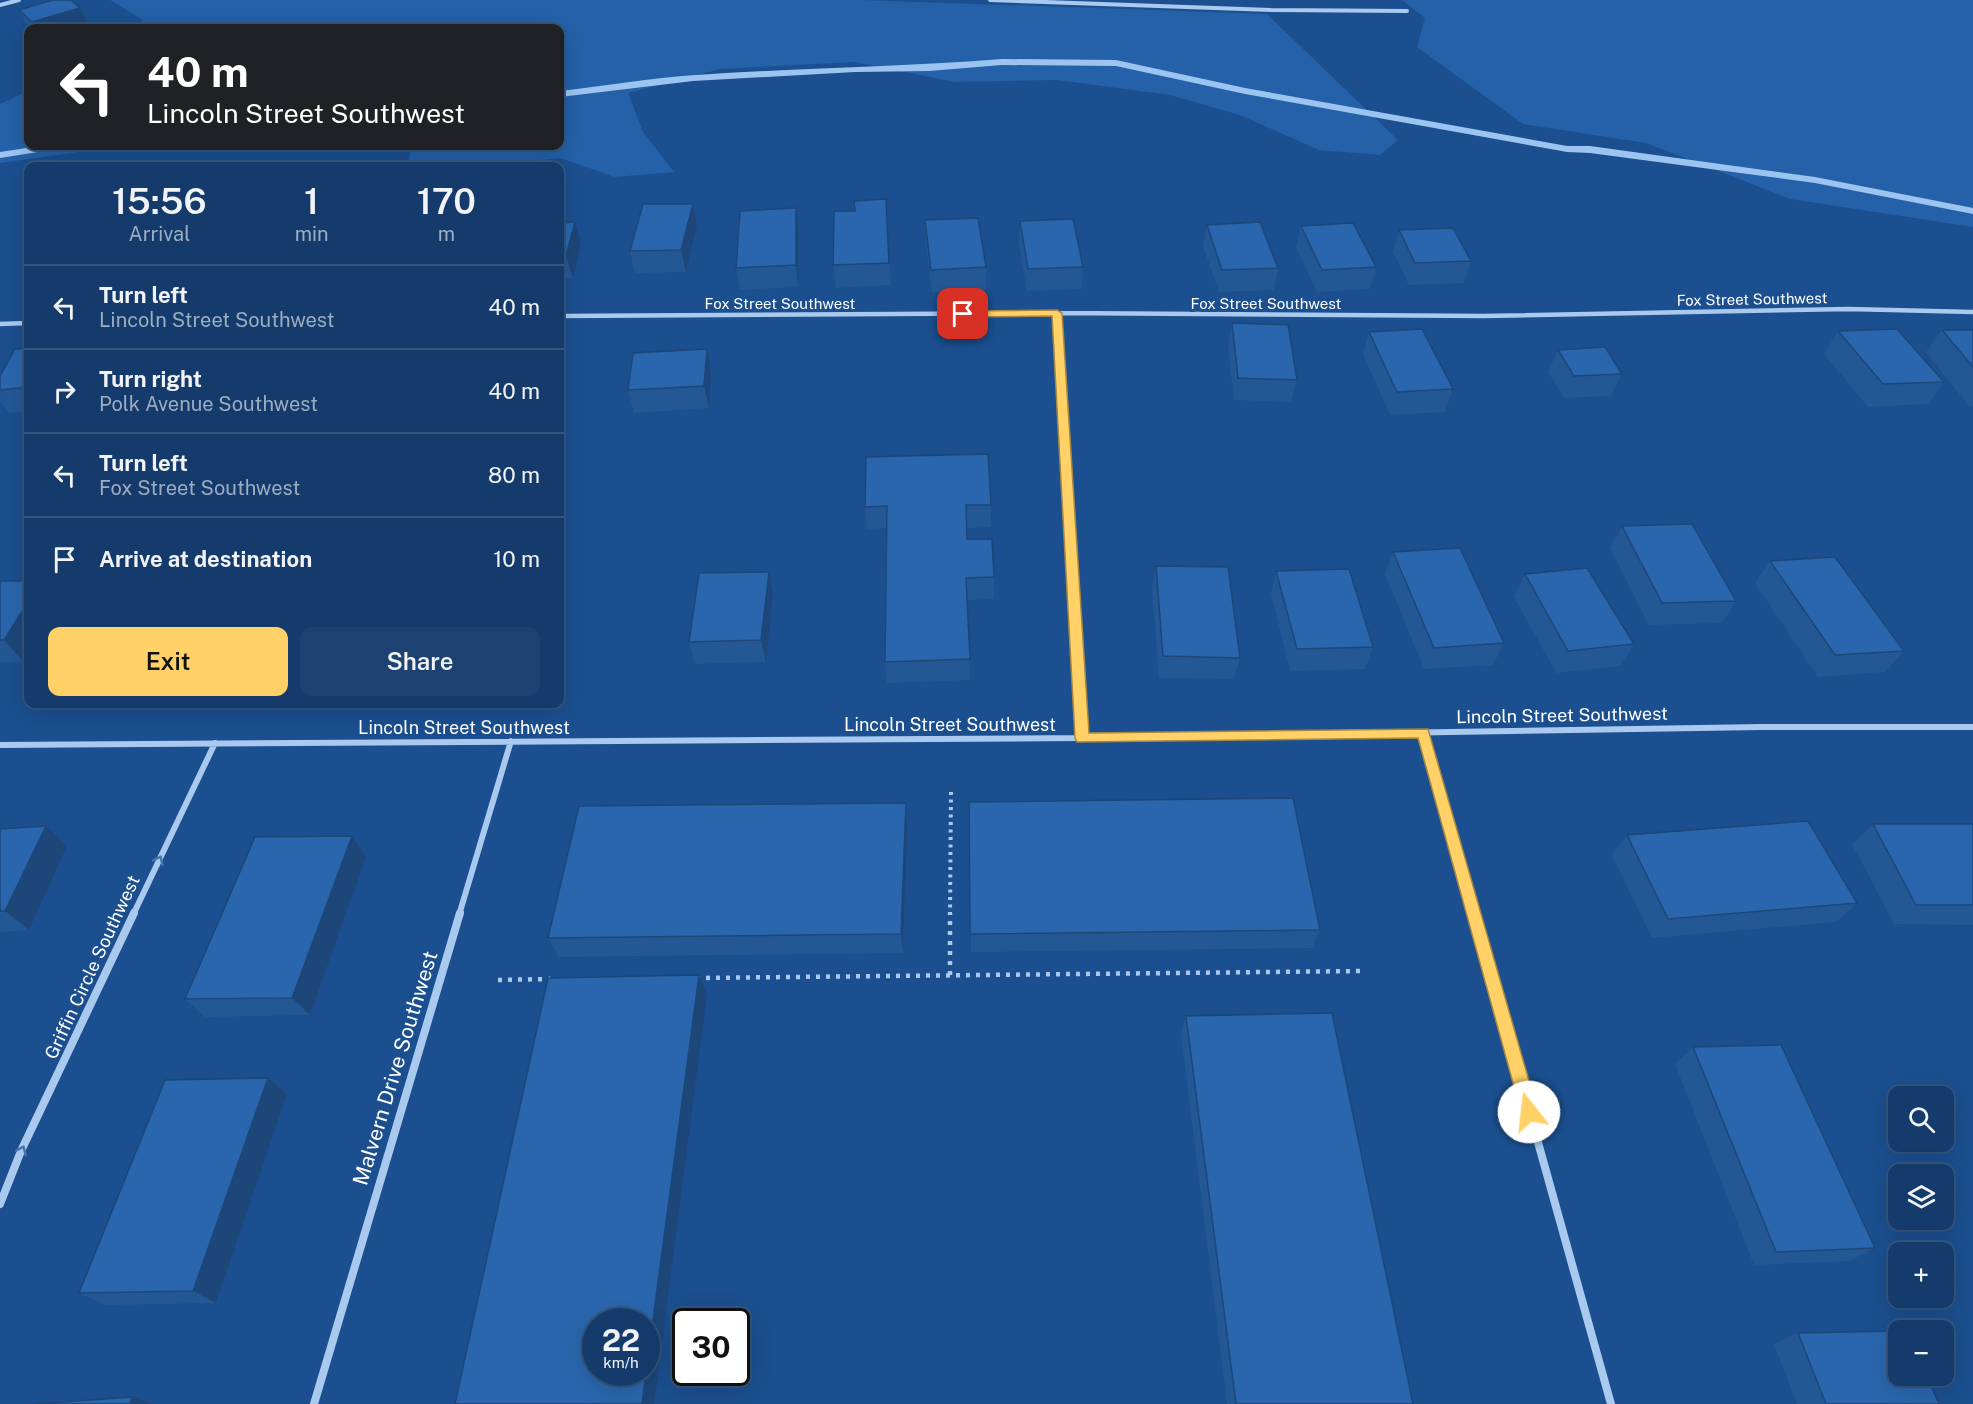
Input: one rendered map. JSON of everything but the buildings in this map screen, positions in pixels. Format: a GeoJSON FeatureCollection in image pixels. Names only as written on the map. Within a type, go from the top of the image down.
{"type":"FeatureCollection","features":[{"type":"Feature","properties":{"kind":"street"},"geometry":{"type":"LineString","coordinates":[[0,5],[19,0]]}},
{"type":"Feature","properties":{"kind":"street"},"geometry":{"type":"LineString","coordinates":[[990,0],[1271,10],[1407,10]]}},
{"type":"Feature","properties":{"kind":"street","name":"Fox Street Southwest"},"geometry":{"type":"LineString","coordinates":[[564,316],[1057,313],[1484,316],[1849,309],[1973,312]]}},
{"type":"Feature","properties":{"kind":"street"},"geometry":{"type":"LineString","coordinates":[[1057,313],[1082,738]]}},
{"type":"Feature","properties":{"kind":"street"},"geometry":{"type":"LineString","coordinates":[[0,324],[24,323]]}},
{"type":"Feature","properties":{"kind":"street","name":"Lincoln Street Southwest"},"geometry":{"type":"LineString","coordinates":[[0,745],[1082,738],[1762,727],[1973,727]]}},
{"type":"Feature","properties":{"kind":"street"},"geometry":{"type":"LineString","coordinates":[[1423,732],[1611,1404]]}},
{"type":"Feature","properties":{"kind":"street","name":"Malvern Drive Southwest"},"geometry":{"type":"LineString","coordinates":[[314,1404],[510,741]]}},
{"type":"Feature","properties":{"kind":"street","name":"Griffin Circle Southwest"},"geometry":{"type":"LineString","coordinates":[[0,1204],[21,1151],[215,743]]}},
{"type":"Feature","properties":{"kind":"path"},"geometry":{"type":"LineString","coordinates":[[950,975],[951,788]]}},
{"type":"Feature","properties":{"kind":"path"},"geometry":{"type":"LineString","coordinates":[[688,978],[1363,971]]}},
{"type":"Feature","properties":{"kind":"path"},"geometry":{"type":"LineString","coordinates":[[498,980],[557,979]]}},
{"type":"Feature","properties":{"kind":"shaded area"},"geometry":{"type":"Polygon","coordinates":[[[110,0],[861,0],[1267,14],[1398,140],[1380,155],[1319,150],[1240,115],[1170,95],[1057,80],[955,82],[854,62],[721,69],[628,93],[643,132],[674,172],[615,177],[560,158],[518,162],[408,162],[411,150],[564,150],[564,24],[140,24],[143,20],[110,0]]]}},
{"type":"Feature","properties":{"kind":"shaded area"},"geometry":{"type":"Polygon","coordinates":[[[1402,0],[1973,0],[1973,227],[1790,199],[1646,143],[1523,124],[1417,47],[1425,18],[1402,0]]]}},
{"type":"Feature","properties":{"kind":"shaded area"},"geometry":{"type":"Polygon","coordinates":[[[24,93],[24,150],[102,150],[0,163],[0,104],[24,93]]]}},
{"type":"Feature","properties":{"kind":"waterway"},"geometry":{"type":"LineString","coordinates":[[564,94],[693,78],[855,69],[929,68],[1002,62],[1116,63],[1245,91],[1567,149],[1590,149],[1815,180],[1973,211]]}},
{"type":"Feature","properties":{"kind":"waterway"},"geometry":{"type":"LineString","coordinates":[[0,155],[32,150]]}},
{"type":"Feature","properties":{"kind":"route"},"geometry":{"type":"LineString","coordinates":[[963,314],[1057,313],[1082,738],[1423,732],[1529,1112]]}}]}
